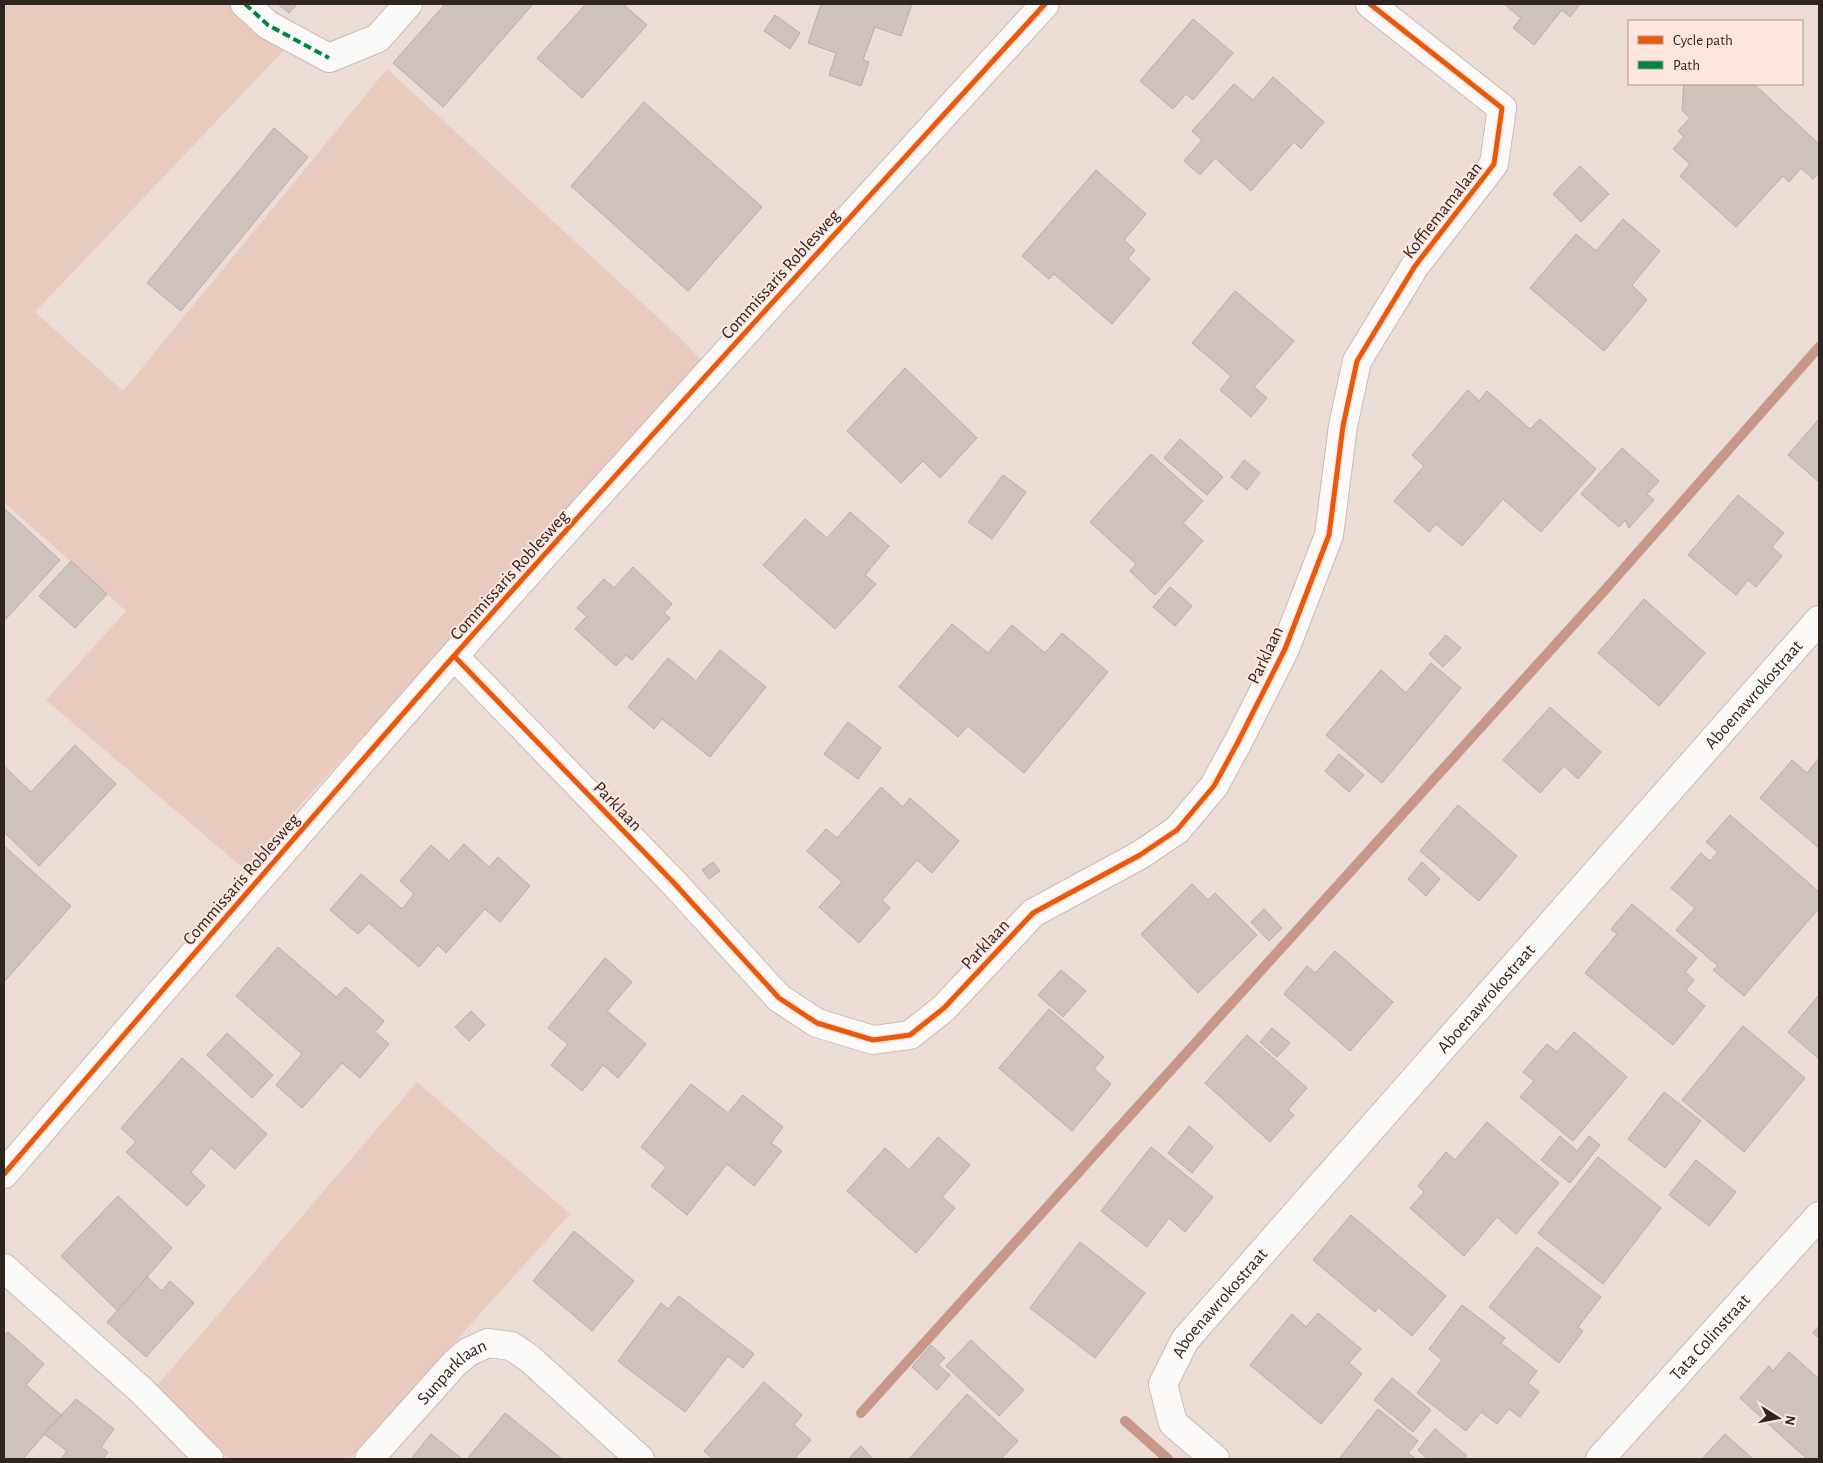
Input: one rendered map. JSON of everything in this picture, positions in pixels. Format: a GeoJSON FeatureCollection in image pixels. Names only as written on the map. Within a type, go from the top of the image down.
{"type":"FeatureCollection","features":[{"type":"Feature","properties":{"kind":"street"},"geometry":{"type":"LineString","coordinates":[[245,4],[268,25],[329,58],[378,38],[408,4]]}},
{"type":"Feature","properties":{"kind":"street","name":"Commissaris Roblesweg"},"geometry":{"type":"LineString","coordinates":[[4,1174],[454,656],[1045,4]]}},
{"type":"Feature","properties":{"kind":"street","name":"Koffiemamalaan"},"geometry":{"type":"LineString","coordinates":[[1357,361],[1415,266],[1494,164],[1502,108],[1370,4]]}},
{"type":"Feature","properties":{"kind":"street","name":"Parklaan"},"geometry":{"type":"LineString","coordinates":[[454,656],[673,882],[780,998],[817,1023],[873,1040],[910,1035],[944,1008],[1033,913],[1140,854],[1178,830],[1214,786],[1285,649],[1329,535],[1343,426],[1357,361]]}},
{"type":"Feature","properties":{"kind":"street","name":"Aboenawrokostraat"},"geometry":{"type":"LineString","coordinates":[[1216,1459],[1173,1423],[1163,1384],[1185,1340],[1819,620]]}},
{"type":"Feature","properties":{"kind":"street","name":"Tata Colinstraat"},"geometry":{"type":"LineString","coordinates":[[1600,1459],[1819,1216]]}},
{"type":"Feature","properties":{"kind":"street"},"geometry":{"type":"LineString","coordinates":[[4,1268],[142,1392],[209,1459]]}},
{"type":"Feature","properties":{"kind":"street","name":"Sunparklaan"},"geometry":{"type":"LineString","coordinates":[[369,1459],[454,1363],[468,1352],[488,1343],[511,1346],[529,1358],[640,1459]]}},
{"type":"Feature","properties":{"kind":"shaded area"},"geometry":{"type":"Polygon","coordinates":[[[4,4],[231,4],[283,51],[35,312],[123,391],[387,69],[678,336],[703,362],[243,868],[46,700],[126,611],[4,502],[4,4]]]}},
{"type":"Feature","properties":{"kind":"shaded area"},"geometry":{"type":"Polygon","coordinates":[[[417,1082],[570,1214],[349,1459],[229,1459],[156,1387],[417,1082]]]}},
{"type":"Feature","properties":{"kind":"building"},"geometry":{"type":"Polygon","coordinates":[[[278,4],[297,4],[289,13],[278,4]]]}},
{"type":"Feature","properties":{"kind":"building"},"geometry":{"type":"Polygon","coordinates":[[[445,4],[533,4],[443,107],[393,63],[445,4]]]}},
{"type":"Feature","properties":{"kind":"building"},"geometry":{"type":"Polygon","coordinates":[[[586,4],[623,4],[647,25],[582,98],[537,58],[586,4]]]}},
{"type":"Feature","properties":{"kind":"building"},"geometry":{"type":"Polygon","coordinates":[[[821,4],[912,4],[901,36],[875,27],[863,60],[869,62],[861,86],[829,75],[836,53],[808,43],[821,4]]]}},
{"type":"Feature","properties":{"kind":"building"},"geometry":{"type":"Polygon","coordinates":[[[1506,4],[1580,4],[1570,17],[1562,10],[1534,45],[1513,28],[1521,18],[1506,4]]]}},
{"type":"Feature","properties":{"kind":"building"},"geometry":{"type":"Polygon","coordinates":[[[775,15],[800,33],[790,49],[764,31],[775,15]]]}},
{"type":"Feature","properties":{"kind":"building"},"geometry":{"type":"Polygon","coordinates":[[[1193,19],[1233,53],[1193,100],[1186,94],[1173,109],[1140,81],[1193,19]]]}},
{"type":"Feature","properties":{"kind":"building"},"geometry":{"type":"Polygon","coordinates":[[[1273,77],[1324,122],[1301,149],[1294,142],[1251,191],[1215,158],[1200,175],[1184,161],[1202,140],[1192,131],[1234,84],[1253,100],[1273,77]]]}},
{"type":"Feature","properties":{"kind":"building"},"geometry":{"type":"Polygon","coordinates":[[[1684,85],[1755,85],[1819,144],[1819,172],[1813,179],[1801,168],[1789,182],[1783,176],[1736,227],[1680,176],[1690,164],[1673,149],[1684,137],[1678,131],[1690,118],[1682,110],[1684,85]]]}},
{"type":"Feature","properties":{"kind":"building"},"geometry":{"type":"Polygon","coordinates":[[[644,102],[762,207],[688,291],[571,186],[644,102]]]}},
{"type":"Feature","properties":{"kind":"building"},"geometry":{"type":"Polygon","coordinates":[[[274,128],[308,157],[181,311],[147,283],[274,128]]]}},
{"type":"Feature","properties":{"kind":"building"},"geometry":{"type":"Polygon","coordinates":[[[1580,166],[1609,194],[1581,222],[1553,194],[1580,166]]]}},
{"type":"Feature","properties":{"kind":"building"},"geometry":{"type":"Polygon","coordinates":[[[1096,170],[1146,214],[1124,240],[1135,250],[1128,259],[1150,279],[1112,324],[1054,274],[1049,279],[1022,256],[1096,170]]]}},
{"type":"Feature","properties":{"kind":"building"},"geometry":{"type":"Polygon","coordinates":[[[1623,219],[1660,251],[1632,285],[1647,300],[1604,351],[1530,288],[1576,234],[1596,251],[1623,219]]]}},
{"type":"Feature","properties":{"kind":"building"},"geometry":{"type":"Polygon","coordinates":[[[1235,291],[1294,341],[1254,387],[1267,398],[1251,417],[1220,390],[1231,376],[1192,343],[1235,291]]]}},
{"type":"Feature","properties":{"kind":"building"},"geometry":{"type":"Polygon","coordinates":[[[905,368],[977,438],[940,478],[923,461],[901,483],[847,431],[905,368]]]}},
{"type":"Feature","properties":{"kind":"building"},"geometry":{"type":"Polygon","coordinates":[[[1468,390],[1479,401],[1487,391],[1530,429],[1540,419],[1596,469],[1541,532],[1503,499],[1462,546],[1436,524],[1429,532],[1394,501],[1424,466],[1412,455],[1468,390]]]}},
{"type":"Feature","properties":{"kind":"building"},"geometry":{"type":"Polygon","coordinates":[[[1819,419],[1819,482],[1788,455],[1819,419]]]}},
{"type":"Feature","properties":{"kind":"building"},"geometry":{"type":"Polygon","coordinates":[[[1180,439],[1223,477],[1207,495],[1164,458],[1180,439]]]}},
{"type":"Feature","properties":{"kind":"building"},"geometry":{"type":"Polygon","coordinates":[[[1622,448],[1659,481],[1647,494],[1654,500],[1629,528],[1625,520],[1619,527],[1581,494],[1622,448]]]}},
{"type":"Feature","properties":{"kind":"building"},"geometry":{"type":"Polygon","coordinates":[[[1151,454],[1203,501],[1183,523],[1203,541],[1155,595],[1130,571],[1136,564],[1090,522],[1151,454]]]}},
{"type":"Feature","properties":{"kind":"building"},"geometry":{"type":"Polygon","coordinates":[[[1244,460],[1260,473],[1247,490],[1231,477],[1244,460]]]}},
{"type":"Feature","properties":{"kind":"building"},"geometry":{"type":"Polygon","coordinates":[[[1003,475],[1026,492],[992,539],[968,522],[1003,475]]]}},
{"type":"Feature","properties":{"kind":"building"},"geometry":{"type":"Polygon","coordinates":[[[1738,495],[1784,533],[1772,547],[1782,556],[1756,587],[1748,580],[1736,595],[1688,555],[1738,495]]]}},
{"type":"Feature","properties":{"kind":"building"},"geometry":{"type":"Polygon","coordinates":[[[4,508],[60,560],[4,621],[4,508]]]}},
{"type":"Feature","properties":{"kind":"building"},"geometry":{"type":"Polygon","coordinates":[[[850,512],[889,546],[865,575],[876,584],[835,629],[763,565],[805,519],[827,538],[850,512]]]}},
{"type":"Feature","properties":{"kind":"building"},"geometry":{"type":"Polygon","coordinates":[[[71,561],[107,594],[75,628],[39,596],[71,561]]]}},
{"type":"Feature","properties":{"kind":"building"},"geometry":{"type":"Polygon","coordinates":[[[633,567],[672,604],[664,613],[670,618],[632,660],[626,655],[616,666],[575,629],[587,616],[577,608],[604,579],[614,588],[633,567]]]}},
{"type":"Feature","properties":{"kind":"building"},"geometry":{"type":"Polygon","coordinates":[[[1170,587],[1192,606],[1175,626],[1153,607],[1170,587]]]}},
{"type":"Feature","properties":{"kind":"building"},"geometry":{"type":"Polygon","coordinates":[[[1644,599],[1705,653],[1659,706],[1598,653],[1644,599]]]}},
{"type":"Feature","properties":{"kind":"building"},"geometry":{"type":"Polygon","coordinates":[[[952,624],[988,653],[1012,625],[1045,653],[1062,633],[1108,672],[1024,773],[968,726],[958,737],[899,687],[952,624]]]}},
{"type":"Feature","properties":{"kind":"building"},"geometry":{"type":"Polygon","coordinates":[[[1446,635],[1461,648],[1443,667],[1429,654],[1446,635]]]}},
{"type":"Feature","properties":{"kind":"building"},"geometry":{"type":"Polygon","coordinates":[[[720,650],[766,687],[710,757],[662,719],[654,729],[628,707],[668,658],[696,681],[720,650]]]}},
{"type":"Feature","properties":{"kind":"building"},"geometry":{"type":"Polygon","coordinates":[[[1431,663],[1461,688],[1382,783],[1326,735],[1381,670],[1406,693],[1431,663]]]}},
{"type":"Feature","properties":{"kind":"building"},"geometry":{"type":"Polygon","coordinates":[[[1550,707],[1601,752],[1578,779],[1564,766],[1540,793],[1503,760],[1550,707]]]}},
{"type":"Feature","properties":{"kind":"building"},"geometry":{"type":"Polygon","coordinates":[[[848,722],[881,748],[858,779],[824,754],[848,722]]]}},
{"type":"Feature","properties":{"kind":"building"},"geometry":{"type":"Polygon","coordinates":[[[75,745],[116,784],[39,866],[4,832],[4,766],[31,792],[75,745]]]}},
{"type":"Feature","properties":{"kind":"building"},"geometry":{"type":"Polygon","coordinates":[[[1339,754],[1364,775],[1349,792],[1325,771],[1339,754]]]}},
{"type":"Feature","properties":{"kind":"building"},"geometry":{"type":"Polygon","coordinates":[[[1819,758],[1819,848],[1760,798],[1792,760],[1807,773],[1819,758]]]}},
{"type":"Feature","properties":{"kind":"building"},"geometry":{"type":"Polygon","coordinates":[[[881,787],[903,807],[910,798],[959,841],[932,873],[917,860],[882,900],[890,908],[859,943],[819,907],[842,882],[807,851],[826,829],[837,838],[881,787]]]}},
{"type":"Feature","properties":{"kind":"building"},"geometry":{"type":"Polygon","coordinates":[[[1458,805],[1517,856],[1479,901],[1420,851],[1458,805]]]}},
{"type":"Feature","properties":{"kind":"building"},"geometry":{"type":"Polygon","coordinates":[[[1730,815],[1819,892],[1819,908],[1744,996],[1713,970],[1718,966],[1676,930],[1695,908],[1671,888],[1701,853],[1710,861],[1718,852],[1706,842],[1730,815]]]}},
{"type":"Feature","properties":{"kind":"building"},"geometry":{"type":"Polygon","coordinates":[[[464,844],[489,867],[498,857],[530,886],[500,922],[485,909],[446,953],[438,945],[419,967],[369,923],[358,934],[330,910],[361,874],[402,909],[414,894],[400,881],[431,845],[449,861],[464,844]]]}},
{"type":"Feature","properties":{"kind":"building"},"geometry":{"type":"Polygon","coordinates":[[[4,846],[71,906],[4,982],[4,846]]]}},
{"type":"Feature","properties":{"kind":"building"},"geometry":{"type":"Polygon","coordinates":[[[713,862],[720,871],[709,879],[702,870],[713,862]]]}},
{"type":"Feature","properties":{"kind":"building"},"geometry":{"type":"Polygon","coordinates":[[[1422,862],[1440,879],[1426,896],[1408,879],[1422,862]]]}},
{"type":"Feature","properties":{"kind":"building"},"geometry":{"type":"Polygon","coordinates":[[[1192,884],[1208,900],[1215,893],[1257,935],[1198,993],[1141,934],[1192,884]]]}},
{"type":"Feature","properties":{"kind":"building"},"geometry":{"type":"Polygon","coordinates":[[[1632,904],[1697,958],[1685,972],[1694,980],[1686,990],[1705,1006],[1673,1045],[1585,973],[1617,934],[1611,929],[1632,904]]]}},
{"type":"Feature","properties":{"kind":"building"},"geometry":{"type":"Polygon","coordinates":[[[1264,909],[1282,928],[1269,941],[1251,922],[1264,909]]]}},
{"type":"Feature","properties":{"kind":"building"},"geometry":{"type":"Polygon","coordinates":[[[278,947],[336,997],[346,987],[384,1021],[375,1032],[389,1044],[360,1078],[342,1063],[302,1108],[276,1085],[302,1054],[236,996],[278,947]]]}},
{"type":"Feature","properties":{"kind":"building"},"geometry":{"type":"Polygon","coordinates":[[[1335,951],[1393,1002],[1350,1051],[1284,994],[1307,966],[1315,973],[1335,951]]]}},
{"type":"Feature","properties":{"kind":"building"},"geometry":{"type":"Polygon","coordinates":[[[605,958],[632,982],[607,1011],[646,1044],[618,1078],[603,1065],[582,1091],[551,1065],[568,1044],[548,1028],[605,958]]]}},
{"type":"Feature","properties":{"kind":"building"},"geometry":{"type":"Polygon","coordinates":[[[1061,970],[1086,991],[1063,1017],[1038,995],[1061,970]]]}},
{"type":"Feature","properties":{"kind":"building"},"geometry":{"type":"Polygon","coordinates":[[[1819,995],[1819,1059],[1788,1032],[1819,995]]]}},
{"type":"Feature","properties":{"kind":"building"},"geometry":{"type":"Polygon","coordinates":[[[1049,1009],[1104,1057],[1094,1069],[1111,1084],[1072,1131],[999,1068],[1049,1009]]]}},
{"type":"Feature","properties":{"kind":"building"},"geometry":{"type":"Polygon","coordinates":[[[471,1011],[485,1025],[469,1041],[455,1027],[471,1011]]]}},
{"type":"Feature","properties":{"kind":"building"},"geometry":{"type":"Polygon","coordinates":[[[1743,1026],[1805,1078],[1744,1152],[1682,1100],[1743,1026]]]}},
{"type":"Feature","properties":{"kind":"building"},"geometry":{"type":"Polygon","coordinates":[[[1272,1028],[1290,1043],[1277,1057],[1260,1042],[1272,1028]]]}},
{"type":"Feature","properties":{"kind":"building"},"geometry":{"type":"Polygon","coordinates":[[[1574,1032],[1627,1077],[1573,1141],[1520,1097],[1534,1081],[1523,1072],[1547,1044],[1557,1052],[1574,1032]]]}},
{"type":"Feature","properties":{"kind":"building"},"geometry":{"type":"Polygon","coordinates":[[[227,1033],[273,1075],[252,1098],[207,1055],[227,1033]]]}},
{"type":"Feature","properties":{"kind":"building"},"geometry":{"type":"Polygon","coordinates":[[[1247,1035],[1307,1088],[1288,1110],[1294,1115],[1270,1142],[1205,1083],[1247,1035]]]}},
{"type":"Feature","properties":{"kind":"building"},"geometry":{"type":"Polygon","coordinates":[[[182,1058],[267,1134],[235,1169],[211,1148],[191,1172],[205,1186],[187,1206],[126,1152],[136,1142],[121,1128],[182,1058]]]}},
{"type":"Feature","properties":{"kind":"building"},"geometry":{"type":"Polygon","coordinates":[[[691,1084],[728,1113],[743,1095],[783,1127],[771,1143],[782,1151],[754,1186],[727,1164],[687,1215],[651,1186],[666,1167],[641,1147],[691,1084]]]}},
{"type":"Feature","properties":{"kind":"building"},"geometry":{"type":"Polygon","coordinates":[[[1664,1092],[1701,1121],[1665,1168],[1628,1139],[1664,1092]]]}},
{"type":"Feature","properties":{"kind":"building"},"geometry":{"type":"Polygon","coordinates":[[[1487,1122],[1559,1183],[1516,1234],[1497,1217],[1464,1256],[1410,1208],[1424,1192],[1418,1186],[1446,1152],[1455,1160],[1487,1122]]]}},
{"type":"Feature","properties":{"kind":"building"},"geometry":{"type":"Polygon","coordinates":[[[1189,1126],[1213,1147],[1192,1173],[1168,1153],[1189,1126]]]}},
{"type":"Feature","properties":{"kind":"building"},"geometry":{"type":"Polygon","coordinates":[[[1560,1136],[1577,1151],[1589,1136],[1600,1145],[1570,1183],[1541,1160],[1560,1136]]]}},
{"type":"Feature","properties":{"kind":"building"},"geometry":{"type":"Polygon","coordinates":[[[938,1137],[970,1165],[942,1197],[955,1208],[916,1253],[847,1191],[885,1148],[909,1170],[938,1137]]]}},
{"type":"Feature","properties":{"kind":"building"},"geometry":{"type":"Polygon","coordinates":[[[1151,1147],[1213,1197],[1185,1232],[1169,1218],[1147,1247],[1101,1211],[1151,1147]]]}},
{"type":"Feature","properties":{"kind":"building"},"geometry":{"type":"Polygon","coordinates":[[[1598,1157],[1661,1208],[1603,1284],[1538,1233],[1598,1157]]]}},
{"type":"Feature","properties":{"kind":"building"},"geometry":{"type":"Polygon","coordinates":[[[1696,1160],[1736,1192],[1709,1226],[1669,1195],[1696,1160]]]}},
{"type":"Feature","properties":{"kind":"building"},"geometry":{"type":"Polygon","coordinates":[[[118,1196],[172,1248],[118,1311],[61,1256],[118,1196]]]}},
{"type":"Feature","properties":{"kind":"building"},"geometry":{"type":"Polygon","coordinates":[[[1351,1215],[1446,1296],[1412,1336],[1378,1307],[1375,1312],[1313,1260],[1351,1215]]]}},
{"type":"Feature","properties":{"kind":"building"},"geometry":{"type":"Polygon","coordinates":[[[574,1231],[634,1281],[592,1331],[533,1281],[574,1231]]]}},
{"type":"Feature","properties":{"kind":"building"},"geometry":{"type":"Polygon","coordinates":[[[1080,1242],[1145,1293],[1095,1358],[1030,1308],[1080,1242]]]}},
{"type":"Feature","properties":{"kind":"building"},"geometry":{"type":"Polygon","coordinates":[[[1537,1247],[1601,1297],[1578,1327],[1583,1331],[1559,1363],[1489,1307],[1537,1247]]]}},
{"type":"Feature","properties":{"kind":"building"},"geometry":{"type":"Polygon","coordinates":[[[147,1277],[162,1291],[170,1281],[194,1303],[146,1357],[107,1322],[147,1277]]]}},
{"type":"Feature","properties":{"kind":"building"},"geometry":{"type":"Polygon","coordinates":[[[679,1296],[754,1354],[743,1368],[728,1356],[685,1412],[618,1361],[661,1303],[668,1309],[679,1296]]]}},
{"type":"Feature","properties":{"kind":"building"},"geometry":{"type":"Polygon","coordinates":[[[1462,1305],[1505,1338],[1501,1343],[1537,1371],[1528,1383],[1539,1392],[1520,1417],[1509,1409],[1497,1424],[1481,1412],[1466,1431],[1417,1393],[1442,1360],[1429,1349],[1462,1305]]]}},
{"type":"Feature","properties":{"kind":"building"},"geometry":{"type":"Polygon","coordinates":[[[1318,1313],[1361,1349],[1349,1363],[1362,1374],[1321,1424],[1250,1365],[1292,1314],[1306,1327],[1318,1313]]]}},
{"type":"Feature","properties":{"kind":"building"},"geometry":{"type":"Polygon","coordinates":[[[1819,1326],[1819,1338],[1813,1333],[1819,1326]]]}},
{"type":"Feature","properties":{"kind":"building"},"geometry":{"type":"Polygon","coordinates":[[[8,1332],[44,1364],[26,1385],[61,1415],[23,1459],[4,1459],[4,1336],[8,1332]]]}},
{"type":"Feature","properties":{"kind":"building"},"geometry":{"type":"Polygon","coordinates":[[[971,1340],[1024,1390],[999,1416],[946,1366],[971,1340]]]}},
{"type":"Feature","properties":{"kind":"building"},"geometry":{"type":"Polygon","coordinates":[[[931,1345],[945,1358],[938,1365],[950,1375],[937,1390],[912,1367],[931,1345]]]}},
{"type":"Feature","properties":{"kind":"building"},"geometry":{"type":"Polygon","coordinates":[[[1789,1352],[1819,1379],[1819,1457],[1817,1459],[1807,1459],[1740,1398],[1769,1366],[1773,1371],[1789,1352]]]}},
{"type":"Feature","properties":{"kind":"building"},"geometry":{"type":"Polygon","coordinates":[[[1392,1378],[1431,1410],[1413,1432],[1374,1400],[1392,1378]]]}},
{"type":"Feature","properties":{"kind":"building"},"geometry":{"type":"Polygon","coordinates":[[[764,1382],[802,1415],[794,1425],[811,1440],[794,1459],[713,1459],[704,1451],[764,1382]]]}},
{"type":"Feature","properties":{"kind":"building"},"geometry":{"type":"Polygon","coordinates":[[[967,1394],[1018,1441],[1001,1459],[909,1459],[967,1394]]]}},
{"type":"Feature","properties":{"kind":"building"},"geometry":{"type":"Polygon","coordinates":[[[76,1399],[114,1429],[101,1447],[108,1452],[103,1459],[61,1459],[67,1451],[44,1434],[76,1399]]]}},
{"type":"Feature","properties":{"kind":"building"},"geometry":{"type":"Polygon","coordinates":[[[1378,1409],[1418,1441],[1408,1453],[1416,1459],[1339,1459],[1378,1409]]]}},
{"type":"Feature","properties":{"kind":"building"},"geometry":{"type":"Polygon","coordinates":[[[505,1413],[562,1459],[467,1459],[505,1413]]]}},
{"type":"Feature","properties":{"kind":"building"},"geometry":{"type":"Polygon","coordinates":[[[1435,1429],[1467,1456],[1464,1459],[1428,1459],[1418,1450],[1435,1429]]]}},
{"type":"Feature","properties":{"kind":"building"},"geometry":{"type":"Polygon","coordinates":[[[431,1434],[462,1459],[411,1459],[431,1434]]]}},
{"type":"Feature","properties":{"kind":"building"},"geometry":{"type":"Polygon","coordinates":[[[1725,1434],[1753,1459],[1702,1459],[1725,1434]]]}},
{"type":"Feature","properties":{"kind":"building"},"geometry":{"type":"Polygon","coordinates":[[[861,1446],[873,1459],[848,1459],[861,1446]]]}},
{"type":"Feature","properties":{"kind":"waterway"},"geometry":{"type":"LineString","coordinates":[[861,1413],[1604,591],[1819,347]]}},
{"type":"Feature","properties":{"kind":"waterway"},"geometry":{"type":"LineString","coordinates":[[1125,1421],[1168,1459]]}},
{"type":"Feature","properties":{"kind":"marked path"},"geometry":{"type":"LineString","coordinates":[[245,4],[268,25],[329,58]]}},
{"type":"Feature","properties":{"kind":"cycle path"},"geometry":{"type":"LineString","coordinates":[[4,1174],[453,657],[1045,4]]}},
{"type":"Feature","properties":{"kind":"cycle path"},"geometry":{"type":"LineString","coordinates":[[454,656],[673,882],[779,998],[817,1023],[873,1040],[910,1035],[944,1008],[1033,913],[1140,855],[1177,830],[1214,786],[1285,649],[1329,535],[1343,426],[1357,361],[1415,266],[1494,164],[1502,108],[1370,4]]}}]}
